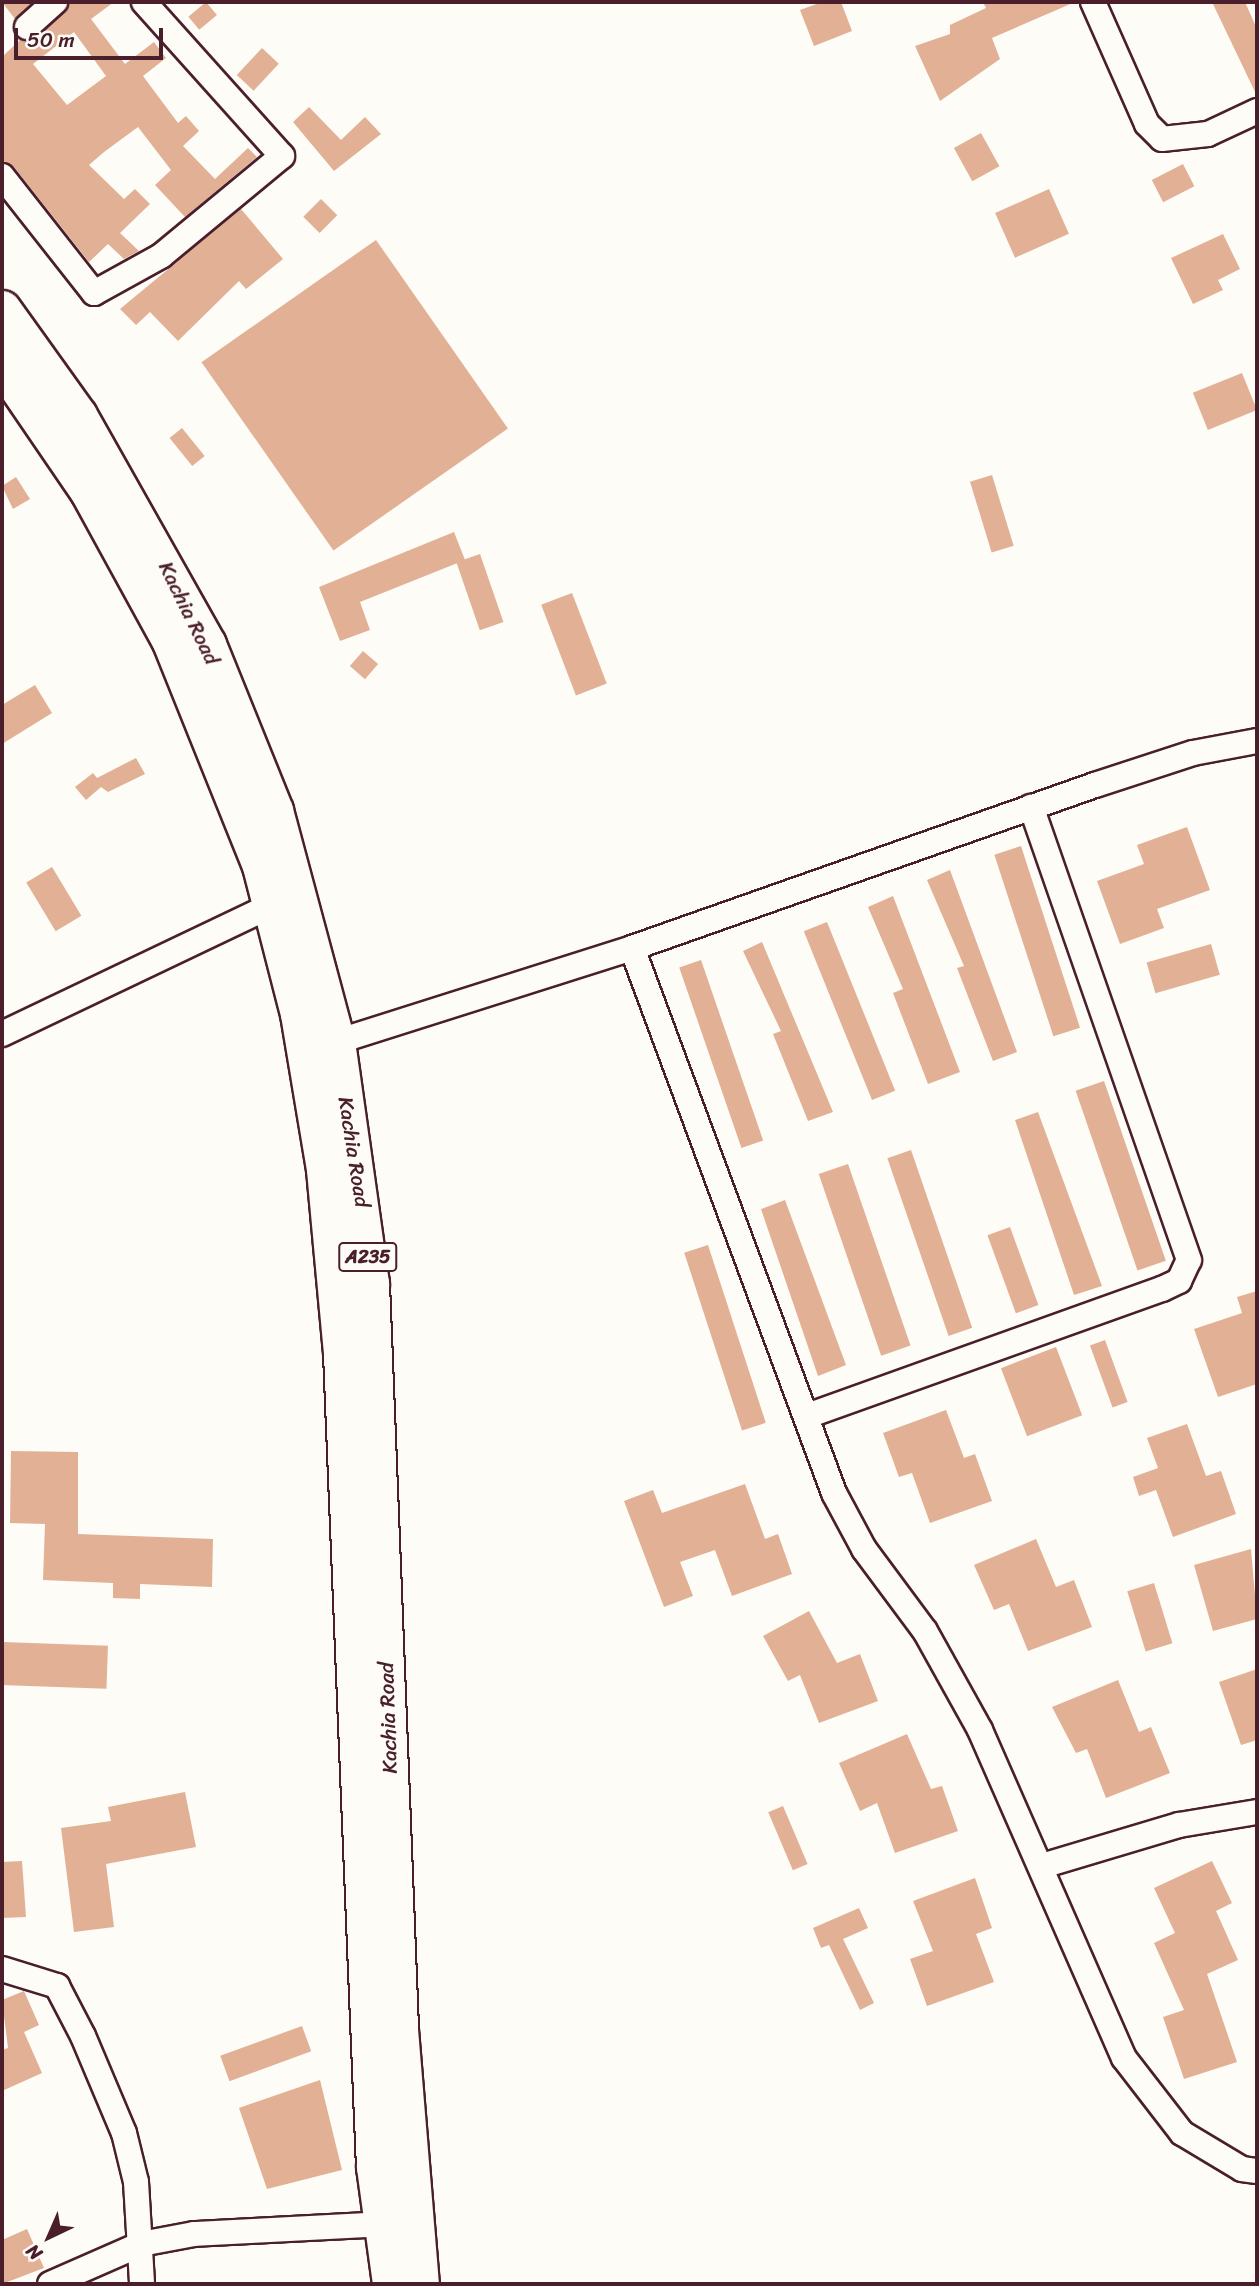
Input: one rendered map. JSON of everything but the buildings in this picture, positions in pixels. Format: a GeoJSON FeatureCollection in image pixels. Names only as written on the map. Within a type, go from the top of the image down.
{"type":"FeatureCollection","features":[{"type":"Feature","properties":{"kind":"highway","name":"Kachia Road"},"geometry":{"type":"LineString","coordinates":[[2,310],[78,416],[207,645],[274,811],[336,1042],[370,1284],[399,2030],[420,2284]]}},
{"type":"Feature","properties":{"kind":"highway","name":"Kachia Road"},"geometry":{"type":"LineString","coordinates":[[2,363],[90,492],[172,642],[273,905],[313,1085],[335,1254],[384,2224],[392,2284]]}},
{"type":"Feature","properties":{"kind":"street"},"geometry":{"type":"LineString","coordinates":[[27,27],[55,2]]}},
{"type":"Feature","properties":{"kind":"street"},"geometry":{"type":"LineString","coordinates":[[2,176],[94,292],[161,256],[282,156],[144,2]]}},
{"type":"Feature","properties":{"kind":"street"},"geometry":{"type":"LineString","coordinates":[[1093,2],[1147,124],[1162,139],[1208,134],[1257,111]]}},
{"type":"Feature","properties":{"kind":"street"},"geometry":{"type":"LineString","coordinates":[[336,1042],[632,948],[1031,807],[1193,753],[1257,741]]}},
{"type":"Feature","properties":{"kind":"street"},"geometry":{"type":"LineString","coordinates":[[807,1416],[1162,1289],[1179,1281],[1189,1261],[1031,807]]}},
{"type":"Feature","properties":{"kind":"street"},"geometry":{"type":"LineString","coordinates":[[2,1034],[273,905]]}},
{"type":"Feature","properties":{"kind":"street"},"geometry":{"type":"LineString","coordinates":[[632,948],[834,1493],[864,1549],[925,1631],[1042,1866],[1124,2058],[1182,2133],[1241,2169],[1257,2171]]}},
{"type":"Feature","properties":{"kind":"street"},"geometry":{"type":"LineString","coordinates":[[1042,1866],[1179,1825],[1257,1812]]}},
{"type":"Feature","properties":{"kind":"street"},"geometry":{"type":"LineString","coordinates":[[2,1969],[57,1986],[83,2036],[124,2133],[141,2244],[142,2284]]}},
{"type":"Feature","properties":{"kind":"street"},"geometry":{"type":"LineString","coordinates":[[50,2284],[141,2244],[194,2234],[384,2224]]}}]}
